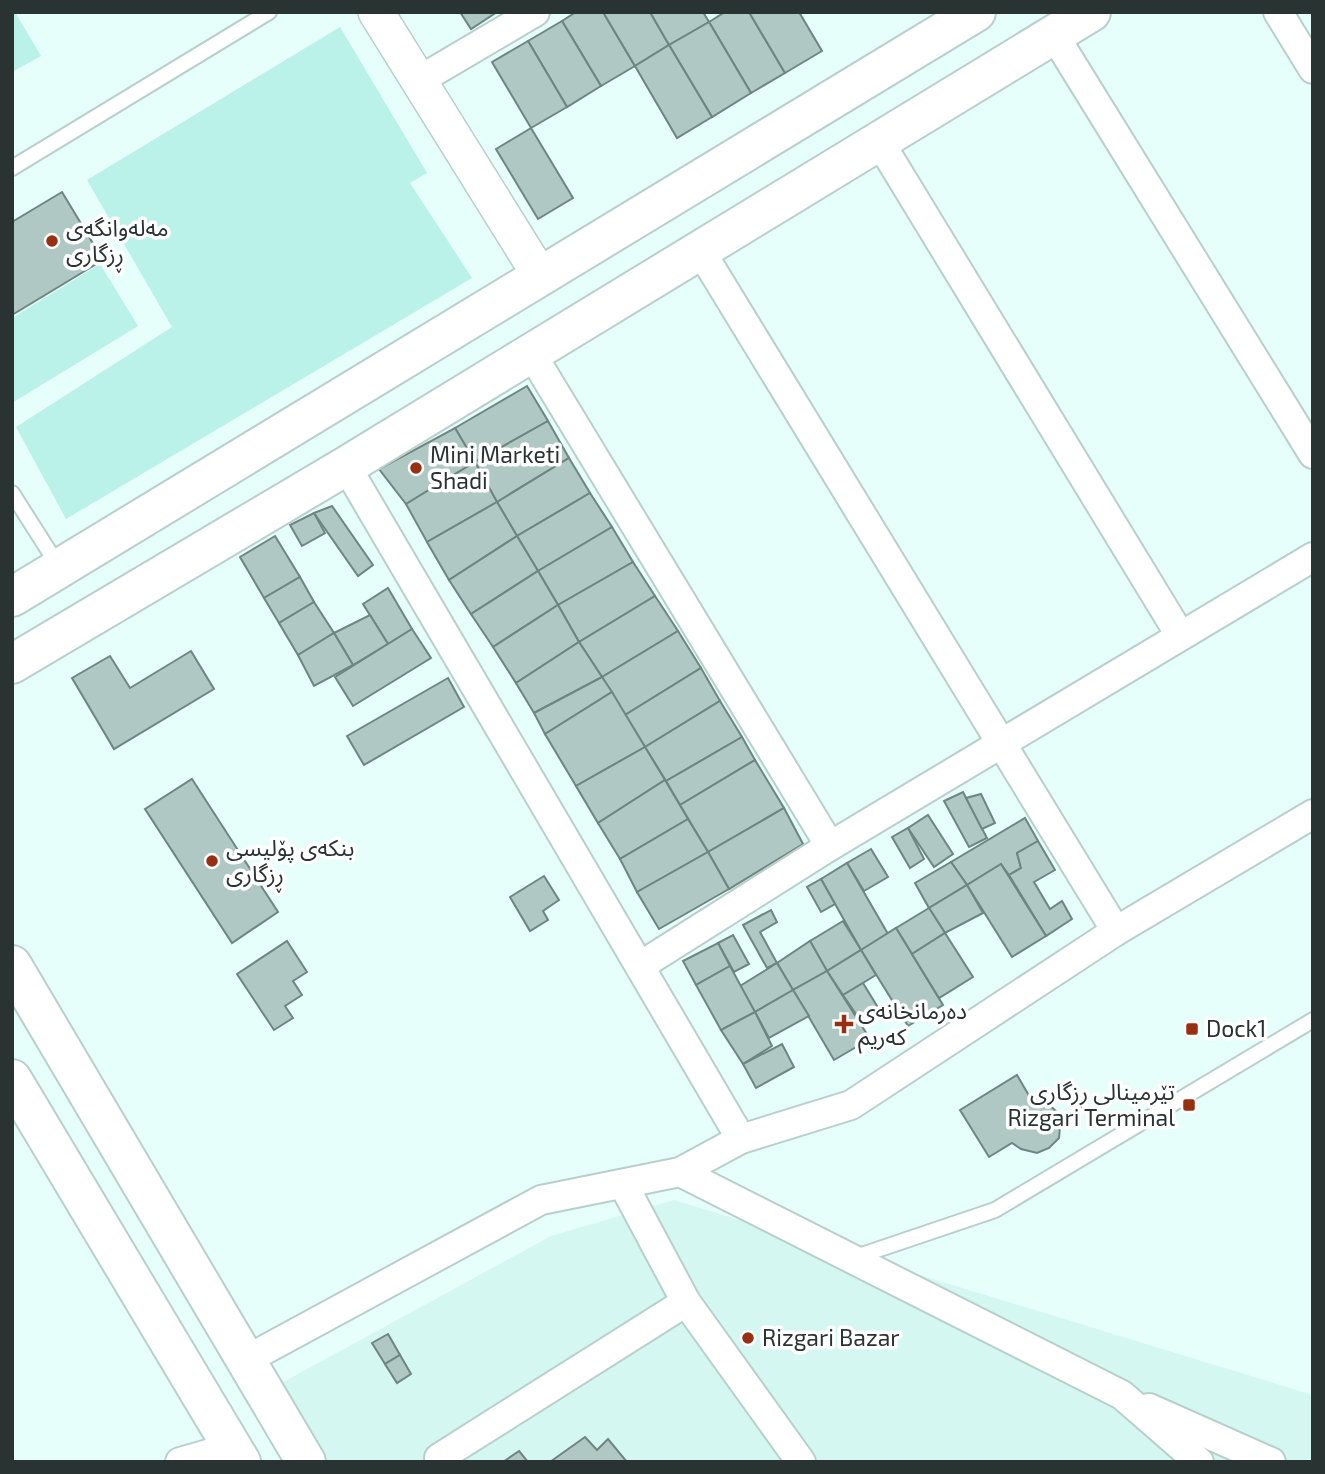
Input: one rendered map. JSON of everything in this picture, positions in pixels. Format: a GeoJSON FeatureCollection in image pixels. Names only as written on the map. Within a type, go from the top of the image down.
{"type":"FeatureCollection","features":[{"type":"Feature","properties":{"kind":"main road"},"geometry":{"type":"LineString","coordinates":[[12,597],[976,12]]}},
{"type":"Feature","properties":{"kind":"main road"},"geometry":{"type":"LineString","coordinates":[[12,664],[346,466],[1091,12]]}},
{"type":"Feature","properties":{"kind":"main road"},"geometry":{"type":"LineString","coordinates":[[12,965],[306,1462]]}},
{"type":"Feature","properties":{"kind":"main road"},"geometry":{"type":"LineString","coordinates":[[12,1079],[236,1455]]}},
{"type":"Feature","properties":{"kind":"street"},"geometry":{"type":"LineString","coordinates":[[376,12],[541,277]]}},
{"type":"Feature","properties":{"kind":"street"},"geometry":{"type":"LineString","coordinates":[[418,81],[536,12]]}},
{"type":"Feature","properties":{"kind":"street"},"geometry":{"type":"LineString","coordinates":[[1278,12],[1313,69]]}},
{"type":"Feature","properties":{"kind":"street"},"geometry":{"type":"LineString","coordinates":[[1054,35],[1313,454]]}},
{"type":"Feature","properties":{"kind":"street"},"geometry":{"type":"LineString","coordinates":[[879,141],[1180,635]]}},
{"type":"Feature","properties":{"kind":"street"},"geometry":{"type":"LineString","coordinates":[[700,250],[1116,931]]}},
{"type":"Feature","properties":{"kind":"street"},"geometry":{"type":"LineString","coordinates":[[531,353],[830,846]]}},
{"type":"Feature","properties":{"kind":"street"},"geometry":{"type":"LineString","coordinates":[[346,466],[741,1139]]}},
{"type":"Feature","properties":{"kind":"street"},"geometry":{"type":"LineString","coordinates":[[639,967],[830,846],[1313,557]]}},
{"type":"Feature","properties":{"kind":"street"},"geometry":{"type":"LineString","coordinates":[[246,1360],[541,1200],[680,1172],[741,1139],[851,1105],[1116,931],[1313,814]]}},
{"type":"Feature","properties":{"kind":"street"},"geometry":{"type":"LineString","coordinates":[[680,1172],[1122,1395],[1271,1462]]}},
{"type":"Feature","properties":{"kind":"street"},"geometry":{"type":"LineString","coordinates":[[624,1184],[686,1303],[801,1462]]}},
{"type":"Feature","properties":{"kind":"street"},"geometry":{"type":"LineString","coordinates":[[440,1462],[439,1458],[686,1303]]}},
{"type":"Feature","properties":{"kind":"street"},"geometry":{"type":"LineString","coordinates":[[1122,1395],[1199,1462]]}},
{"type":"Feature","properties":{"kind":"street"},"geometry":{"type":"LineString","coordinates":[[180,1462],[236,1455]]}},
{"type":"Feature","properties":{"kind":"lane"},"geometry":{"type":"LineString","coordinates":[[12,168],[269,12]]}},
{"type":"Feature","properties":{"kind":"lane"},"geometry":{"type":"LineString","coordinates":[[12,493],[60,568]]}},
{"type":"Feature","properties":{"kind":"lane"},"geometry":{"type":"LineString","coordinates":[[850,1258],[995,1210],[1313,1020]]}},
{"type":"Feature","properties":{"kind":"shaded area"},"geometry":{"type":"Polygon","coordinates":[[[12,12],[15,12],[41,56],[12,72],[12,12]]]}},
{"type":"Feature","properties":{"kind":"shaded area"},"geometry":{"type":"Polygon","coordinates":[[[340,27],[427,173],[410,183],[472,278],[66,519],[16,427],[172,327],[87,180],[340,27]]]}},
{"type":"Feature","properties":{"kind":"shaded area"},"geometry":{"type":"Polygon","coordinates":[[[100,264],[138,326],[12,403],[12,318],[100,264]]]}},
{"type":"Feature","properties":{"kind":"shaded area","name":"Rizgari Bazar"},"geometry":{"type":"Polygon","coordinates":[[[674,1200],[1313,1395],[1313,1462],[322,1462],[265,1392],[551,1236],[674,1200]]]}},
{"type":"Feature","properties":{"kind":"building"},"geometry":{"type":"Polygon","coordinates":[[[460,12],[497,12],[471,29],[460,12]]]}},
{"type":"Feature","properties":{"kind":"building"},"geometry":{"type":"Polygon","coordinates":[[[576,12],[603,12],[635,66],[601,86],[562,21],[576,12]]]}},
{"type":"Feature","properties":{"kind":"building"},"geometry":{"type":"Polygon","coordinates":[[[603,12],[650,12],[669,45],[635,66],[603,12]]]}},
{"type":"Feature","properties":{"kind":"building"},"geometry":{"type":"Polygon","coordinates":[[[650,12],[703,12],[709,22],[669,45],[650,12]]]}},
{"type":"Feature","properties":{"kind":"building"},"geometry":{"type":"Polygon","coordinates":[[[725,12],[749,12],[785,73],[751,93],[709,22],[725,12]]]}},
{"type":"Feature","properties":{"kind":"building"},"geometry":{"type":"Polygon","coordinates":[[[749,12],[799,12],[822,51],[785,73],[749,12]]]}},
{"type":"Feature","properties":{"kind":"building"},"geometry":{"type":"Polygon","coordinates":[[[562,21],[601,86],[567,107],[528,41],[562,21]]]}},
{"type":"Feature","properties":{"kind":"building"},"geometry":{"type":"Polygon","coordinates":[[[709,22],[751,93],[712,117],[669,45],[709,22]]]}},
{"type":"Feature","properties":{"kind":"building"},"geometry":{"type":"Polygon","coordinates":[[[528,41],[567,107],[531,128],[492,62],[528,41]]]}},
{"type":"Feature","properties":{"kind":"building"},"geometry":{"type":"Polygon","coordinates":[[[669,45],[712,117],[677,138],[635,66],[669,45]]]}},
{"type":"Feature","properties":{"kind":"building"},"geometry":{"type":"Polygon","coordinates":[[[531,128],[573,198],[538,219],[496,149],[531,128]]]}},
{"type":"Feature","properties":{"kind":"building","name":"مەلەوانگەی ڕزگاری"},"geometry":{"type":"Polygon","coordinates":[[[62,192],[103,260],[12,315],[12,222],[62,192]]]}},
{"type":"Feature","properties":{"kind":"building"},"geometry":{"type":"Polygon","coordinates":[[[527,386],[548,421],[475,462],[455,428],[527,386]]]}},
{"type":"Feature","properties":{"kind":"building"},"geometry":{"type":"Polygon","coordinates":[[[548,421],[569,458],[497,502],[475,462],[548,421]]]}},
{"type":"Feature","properties":{"kind":"building"},"geometry":{"type":"Polygon","coordinates":[[[455,428],[475,462],[406,504],[379,469],[455,428]]]}},
{"type":"Feature","properties":{"kind":"building"},"geometry":{"type":"Polygon","coordinates":[[[569,458],[590,493],[517,536],[497,502],[569,458]]]}},
{"type":"Feature","properties":{"kind":"building"},"geometry":{"type":"Polygon","coordinates":[[[475,462],[497,502],[427,542],[406,504],[475,462]]]}},
{"type":"Feature","properties":{"kind":"building"},"geometry":{"type":"Polygon","coordinates":[[[590,493],[612,527],[538,571],[517,536],[590,493]]]}},
{"type":"Feature","properties":{"kind":"building"},"geometry":{"type":"Polygon","coordinates":[[[497,502],[517,536],[449,580],[427,542],[497,502]]]}},
{"type":"Feature","properties":{"kind":"building"},"geometry":{"type":"Polygon","coordinates":[[[332,506],[373,565],[358,576],[314,513],[332,506]]]}},
{"type":"Feature","properties":{"kind":"building"},"geometry":{"type":"Polygon","coordinates":[[[314,513],[325,533],[302,546],[290,525],[314,513]]]}},
{"type":"Feature","properties":{"kind":"building"},"geometry":{"type":"Polygon","coordinates":[[[612,527],[633,562],[558,605],[538,571],[612,527]]]}},
{"type":"Feature","properties":{"kind":"building"},"geometry":{"type":"Polygon","coordinates":[[[275,536],[300,577],[264,598],[240,557],[275,536]]]}},
{"type":"Feature","properties":{"kind":"building"},"geometry":{"type":"Polygon","coordinates":[[[517,536],[538,571],[471,614],[449,580],[517,536]]]}},
{"type":"Feature","properties":{"kind":"building"},"geometry":{"type":"Polygon","coordinates":[[[633,562],[655,596],[579,642],[558,605],[633,562]]]}},
{"type":"Feature","properties":{"kind":"building"},"geometry":{"type":"Polygon","coordinates":[[[538,571],[558,605],[493,647],[471,614],[538,571]]]}},
{"type":"Feature","properties":{"kind":"building"},"geometry":{"type":"Polygon","coordinates":[[[300,577],[314,602],[279,623],[264,598],[300,577]]]}},
{"type":"Feature","properties":{"kind":"building"},"geometry":{"type":"Polygon","coordinates":[[[388,588],[412,629],[388,644],[363,604],[388,588]]]}},
{"type":"Feature","properties":{"kind":"building"},"geometry":{"type":"Polygon","coordinates":[[[655,596],[678,631],[602,677],[579,642],[655,596]]]}},
{"type":"Feature","properties":{"kind":"building"},"geometry":{"type":"Polygon","coordinates":[[[314,602],[334,633],[298,655],[279,623],[314,602]]]}},
{"type":"Feature","properties":{"kind":"building"},"geometry":{"type":"Polygon","coordinates":[[[558,605],[579,642],[516,683],[493,647],[558,605]]]}},
{"type":"Feature","properties":{"kind":"building"},"geometry":{"type":"Polygon","coordinates":[[[370,615],[388,644],[353,665],[334,633],[370,615]]]}},
{"type":"Feature","properties":{"kind":"building"},"geometry":{"type":"Polygon","coordinates":[[[412,629],[431,658],[353,706],[335,677],[412,629]]]}},
{"type":"Feature","properties":{"kind":"building"},"geometry":{"type":"Polygon","coordinates":[[[678,631],[701,668],[625,715],[602,677],[678,631]]]}},
{"type":"Feature","properties":{"kind":"building"},"geometry":{"type":"Polygon","coordinates":[[[334,633],[353,665],[314,686],[298,655],[334,633]]]}},
{"type":"Feature","properties":{"kind":"building"},"geometry":{"type":"Polygon","coordinates":[[[579,642],[602,677],[534,713],[516,683],[579,642]]]}},
{"type":"Feature","properties":{"kind":"building"},"geometry":{"type":"Polygon","coordinates":[[[191,651],[214,689],[114,749],[72,678],[110,656],[130,688],[191,651]]]}},
{"type":"Feature","properties":{"kind":"building"},"geometry":{"type":"Polygon","coordinates":[[[701,668],[720,701],[645,747],[625,715],[701,668]]]}},
{"type":"Feature","properties":{"kind":"building"},"geometry":{"type":"Polygon","coordinates":[[[602,677],[612,692],[545,734],[534,713],[602,677]]]}},
{"type":"Feature","properties":{"kind":"building"},"geometry":{"type":"Polygon","coordinates":[[[448,678],[464,707],[364,765],[347,736],[448,678]]]}},
{"type":"Feature","properties":{"kind":"building"},"geometry":{"type":"Polygon","coordinates":[[[612,692],[645,747],[576,786],[545,734],[612,692]]]}},
{"type":"Feature","properties":{"kind":"building"},"geometry":{"type":"Polygon","coordinates":[[[720,701],[742,737],[666,781],[645,747],[720,701]]]}},
{"type":"Feature","properties":{"kind":"building"},"geometry":{"type":"Polygon","coordinates":[[[742,737],[755,760],[680,805],[666,781],[742,737]]]}},
{"type":"Feature","properties":{"kind":"building"},"geometry":{"type":"Polygon","coordinates":[[[645,747],[665,780],[598,823],[576,786],[645,747]]]}},
{"type":"Feature","properties":{"kind":"building"},"geometry":{"type":"Polygon","coordinates":[[[755,760],[784,808],[708,852],[680,805],[755,760]]]}},
{"type":"Feature","properties":{"kind":"building","name":"بنکەی پۆلیسی ڕزگاری"},"geometry":{"type":"Polygon","coordinates":[[[192,779],[278,912],[232,943],[145,809],[192,779]]]}},
{"type":"Feature","properties":{"kind":"building"},"geometry":{"type":"Polygon","coordinates":[[[665,780],[688,819],[620,859],[598,823],[665,780]]]}},
{"type":"Feature","properties":{"kind":"building"},"geometry":{"type":"Polygon","coordinates":[[[963,792],[987,838],[969,847],[944,801],[963,792]]]}},
{"type":"Feature","properties":{"kind":"building"},"geometry":{"type":"Polygon","coordinates":[[[981,794],[995,823],[982,829],[966,798],[981,794]]]}},
{"type":"Feature","properties":{"kind":"building"},"geometry":{"type":"Polygon","coordinates":[[[784,808],[803,844],[729,889],[708,852],[784,808]]]}},
{"type":"Feature","properties":{"kind":"building"},"geometry":{"type":"Polygon","coordinates":[[[928,815],[953,854],[934,867],[908,828],[928,815]]]}},
{"type":"Feature","properties":{"kind":"building"},"geometry":{"type":"Polygon","coordinates":[[[1025,818],[1038,841],[1017,853],[1021,868],[1009,875],[1001,864],[967,885],[951,862],[1025,818]]]}},
{"type":"Feature","properties":{"kind":"building"},"geometry":{"type":"Polygon","coordinates":[[[688,819],[708,852],[637,892],[620,859],[688,819]]]}},
{"type":"Feature","properties":{"kind":"building"},"geometry":{"type":"Polygon","coordinates":[[[908,828],[924,859],[910,868],[892,837],[908,828]]]}},
{"type":"Feature","properties":{"kind":"building"},"geometry":{"type":"Polygon","coordinates":[[[1038,841],[1055,870],[1034,882],[1050,909],[1062,901],[1072,919],[1046,936],[1009,875],[1021,868],[1017,853],[1038,841]]]}},
{"type":"Feature","properties":{"kind":"building"},"geometry":{"type":"Polygon","coordinates":[[[871,849],[888,877],[864,891],[847,863],[871,849]]]}},
{"type":"Feature","properties":{"kind":"building"},"geometry":{"type":"Polygon","coordinates":[[[708,852],[729,889],[659,929],[637,892],[708,852]]]}},
{"type":"Feature","properties":{"kind":"building"},"geometry":{"type":"Polygon","coordinates":[[[951,862],[967,885],[929,908],[915,883],[951,862]]]}},
{"type":"Feature","properties":{"kind":"building"},"geometry":{"type":"Polygon","coordinates":[[[847,863],[888,934],[861,950],[821,879],[847,863]]]}},
{"type":"Feature","properties":{"kind":"building"},"geometry":{"type":"Polygon","coordinates":[[[1001,864],[1046,936],[1012,957],[967,885],[1001,864]]]}},
{"type":"Feature","properties":{"kind":"building"},"geometry":{"type":"Polygon","coordinates":[[[544,876],[559,900],[543,911],[548,920],[530,931],[510,897],[544,876]]]}},
{"type":"Feature","properties":{"kind":"building"},"geometry":{"type":"Polygon","coordinates":[[[821,879],[835,904],[821,912],[807,887],[821,879]]]}},
{"type":"Feature","properties":{"kind":"building"},"geometry":{"type":"Polygon","coordinates":[[[967,885],[983,913],[945,933],[929,908],[967,885]]]}},
{"type":"Feature","properties":{"kind":"building"},"geometry":{"type":"Polygon","coordinates":[[[929,908],[945,933],[912,954],[896,928],[929,908]]]}},
{"type":"Feature","properties":{"kind":"building"},"geometry":{"type":"Polygon","coordinates":[[[771,910],[777,922],[760,932],[777,963],[767,968],[743,925],[771,910]]]}},
{"type":"Feature","properties":{"kind":"building"},"geometry":{"type":"Polygon","coordinates":[[[843,921],[861,950],[827,971],[810,941],[843,921]]]}},
{"type":"Feature","properties":{"kind":"building"},"geometry":{"type":"Polygon","coordinates":[[[896,928],[943,1005],[908,1026],[861,950],[896,928]]]}},
{"type":"Feature","properties":{"kind":"building"},"geometry":{"type":"Polygon","coordinates":[[[945,933],[973,977],[939,998],[912,954],[945,933]]]}},
{"type":"Feature","properties":{"kind":"building"},"geometry":{"type":"Polygon","coordinates":[[[733,935],[749,964],[734,972],[718,943],[733,935]]]}},
{"type":"Feature","properties":{"kind":"building"},"geometry":{"type":"Polygon","coordinates":[[[287,941],[307,972],[293,981],[302,995],[285,1006],[293,1018],[274,1030],[237,974],[287,941]]]}},
{"type":"Feature","properties":{"kind":"building"},"geometry":{"type":"Polygon","coordinates":[[[810,941],[827,971],[793,990],[777,963],[810,941]]]}},
{"type":"Feature","properties":{"kind":"building"},"geometry":{"type":"Polygon","coordinates":[[[718,943],[730,966],[696,985],[683,961],[718,943]]]}},
{"type":"Feature","properties":{"kind":"building"},"geometry":{"type":"Polygon","coordinates":[[[861,950],[876,975],[843,995],[827,971],[861,950]]]}},
{"type":"Feature","properties":{"kind":"building"},"geometry":{"type":"Polygon","coordinates":[[[777,963],[793,990],[755,1012],[740,986],[777,963]]]}},
{"type":"Feature","properties":{"kind":"building"},"geometry":{"type":"Polygon","coordinates":[[[730,966],[755,1012],[721,1030],[696,985],[730,966]]]}},
{"type":"Feature","properties":{"kind":"building"},"geometry":{"type":"Polygon","coordinates":[[[827,971],[870,1039],[834,1060],[793,990],[827,971]]]}},
{"type":"Feature","properties":{"kind":"building"},"geometry":{"type":"Polygon","coordinates":[[[863,983],[877,1006],[858,1017],[843,995],[863,983]]]}},
{"type":"Feature","properties":{"kind":"building"},"geometry":{"type":"Polygon","coordinates":[[[793,990],[809,1016],[769,1038],[755,1012],[793,990]]]}},
{"type":"Feature","properties":{"kind":"building"},"geometry":{"type":"Polygon","coordinates":[[[755,1012],[772,1046],[743,1064],[721,1030],[755,1012]]]}},
{"type":"Feature","properties":{"kind":"building"},"geometry":{"type":"Polygon","coordinates":[[[782,1044],[794,1067],[756,1088],[743,1064],[782,1044]]]}},
{"type":"Feature","properties":{"kind":"building"},"geometry":{"type":"Polygon","coordinates":[[[1017,1075],[1031,1099],[1043,1099],[1061,1116],[1059,1138],[1049,1148],[1037,1153],[1021,1149],[1012,1143],[989,1157],[960,1110],[1017,1075]]]}},
{"type":"Feature","properties":{"kind":"building"},"geometry":{"type":"Polygon","coordinates":[[[388,1334],[400,1355],[385,1364],[372,1343],[388,1334]]]}},
{"type":"Feature","properties":{"kind":"building"},"geometry":{"type":"Polygon","coordinates":[[[400,1355],[411,1374],[397,1383],[385,1364],[400,1355]]]}},
{"type":"Feature","properties":{"kind":"building"},"geometry":{"type":"Polygon","coordinates":[[[585,1437],[597,1450],[608,1439],[627,1462],[550,1462],[585,1437]]]}},
{"type":"Feature","properties":{"kind":"building"},"geometry":{"type":"Polygon","coordinates":[[[519,1451],[528,1462],[503,1462],[519,1451]]]}},
{"type":"Feature","properties":{"kind":"place","name":"مەلەوانگەی ڕزگاری"},"geometry":{"type":"Point","coordinates":[52,241]}},
{"type":"Feature","properties":{"kind":"place","name":"Mini Marketi Shadi"},"geometry":{"type":"Point","coordinates":[416,468]}},
{"type":"Feature","properties":{"kind":"place","name":"بنکەی پۆلیسی ڕزگاری"},"geometry":{"type":"Point","coordinates":[212,861]}},
{"type":"Feature","properties":{"kind":"place","name":"دەرمانخانەی کەریم"},"geometry":{"type":"Point","coordinates":[844,1024]}},
{"type":"Feature","properties":{"kind":"place","name":"Dock1"},"geometry":{"type":"Point","coordinates":[1192,1029]}},
{"type":"Feature","properties":{"kind":"place","name":"تێرمینالی ڕزگاری Rizgari Terminal"},"geometry":{"type":"Point","coordinates":[1189,1105]}},
{"type":"Feature","properties":{"kind":"place","name":"Rizgari Bazar"},"geometry":{"type":"Point","coordinates":[748,1338]}}]}
